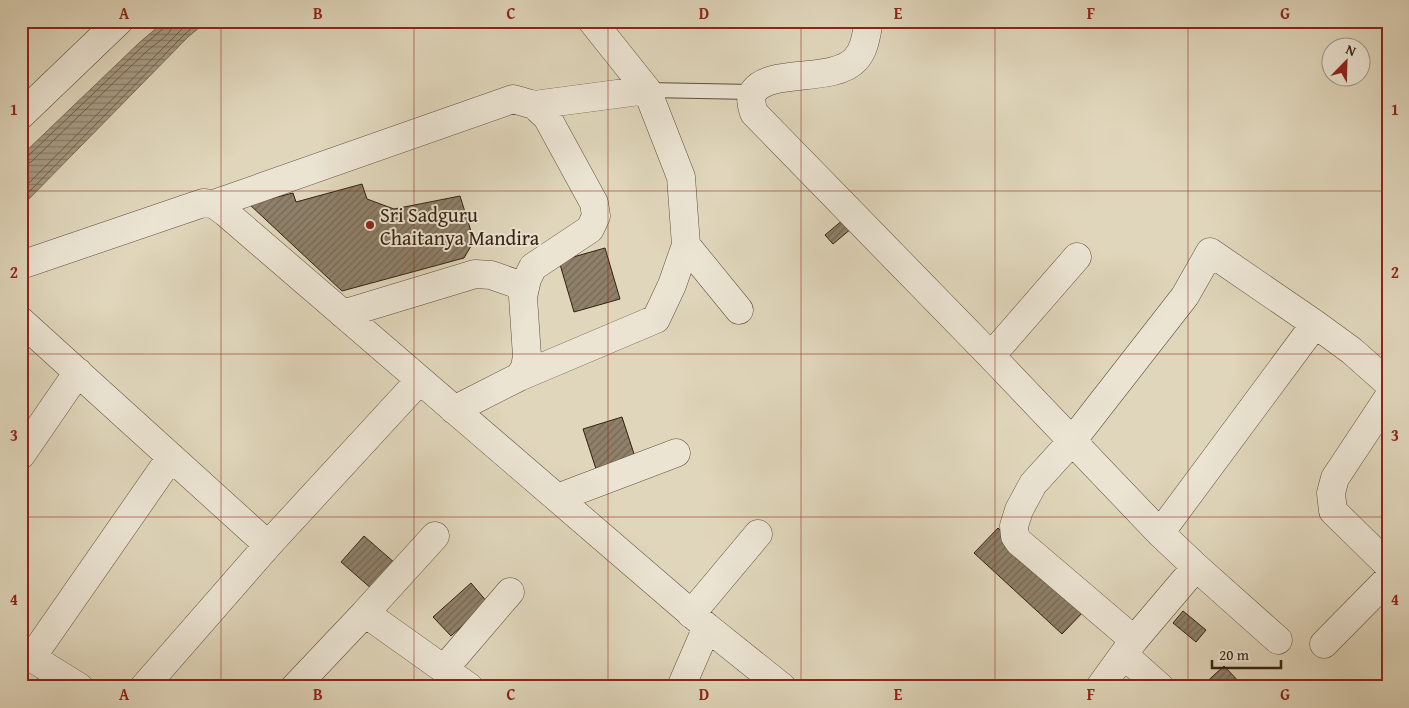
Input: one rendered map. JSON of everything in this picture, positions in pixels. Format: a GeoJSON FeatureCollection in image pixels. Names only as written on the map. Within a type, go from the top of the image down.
{"type":"FeatureCollection","features":[{"type":"Feature","properties":{"kind":"street"},"geometry":{"type":"LineString","coordinates":[[21,115],[119,21]]}},
{"type":"Feature","properties":{"kind":"street"},"geometry":{"type":"LineString","coordinates":[[454,410],[519,377],[656,320],[672,286],[686,245],[681,177],[647,90],[592,21]]}},
{"type":"Feature","properties":{"kind":"street"},"geometry":{"type":"LineString","coordinates":[[869,21],[864,46],[855,60],[842,69],[764,82],[753,92],[751,103],[754,113],[991,356],[1160,533],[1278,640]]}},
{"type":"Feature","properties":{"kind":"street"},"geometry":{"type":"LineString","coordinates":[[21,265],[203,203],[214,204],[513,99],[534,105],[647,90]]}},
{"type":"Feature","properties":{"kind":"street"},"geometry":{"type":"LineString","coordinates":[[519,377],[525,368],[527,356],[523,297],[527,279],[533,267],[590,229],[596,216],[594,203],[547,117],[534,105]]}},
{"type":"Feature","properties":{"kind":"street"},"geometry":{"type":"LineString","coordinates":[[214,204],[699,621],[782,687]]}},
{"type":"Feature","properties":{"kind":"street"},"geometry":{"type":"LineString","coordinates":[[686,245],[739,310]]}},
{"type":"Feature","properties":{"kind":"street"},"geometry":{"type":"LineString","coordinates":[[1160,687],[1129,647],[1018,542],[1014,526],[1019,510],[1033,484],[1072,441],[1185,296],[1210,252],[1352,351],[1388,383]]}},
{"type":"Feature","properties":{"kind":"street"},"geometry":{"type":"LineString","coordinates":[[991,356],[1077,257]]}},
{"type":"Feature","properties":{"kind":"street"},"geometry":{"type":"LineString","coordinates":[[343,314],[475,274],[491,275],[525,287]]}},
{"type":"Feature","properties":{"kind":"street"},"geometry":{"type":"LineString","coordinates":[[21,321],[268,545]]}},
{"type":"Feature","properties":{"kind":"street"},"geometry":{"type":"LineString","coordinates":[[1160,533],[1315,324]]}},
{"type":"Feature","properties":{"kind":"street"},"geometry":{"type":"LineString","coordinates":[[21,456],[78,372]]}},
{"type":"Feature","properties":{"kind":"street"},"geometry":{"type":"LineString","coordinates":[[144,687],[268,545],[420,380]]}},
{"type":"Feature","properties":{"kind":"street"},"geometry":{"type":"LineString","coordinates":[[1388,398],[1335,478],[1331,493],[1333,511],[1388,565]]}},
{"type":"Feature","properties":{"kind":"street"},"geometry":{"type":"LineString","coordinates":[[557,498],[676,453]]}},
{"type":"Feature","properties":{"kind":"street"},"geometry":{"type":"LineString","coordinates":[[79,687],[27,654],[171,457]]}},
{"type":"Feature","properties":{"kind":"street"},"geometry":{"type":"LineString","coordinates":[[681,687],[699,621],[758,534]]}},
{"type":"Feature","properties":{"kind":"street"},"geometry":{"type":"LineString","coordinates":[[296,687],[435,536]]}},
{"type":"Feature","properties":{"kind":"street"},"geometry":{"type":"LineString","coordinates":[[1100,687],[1129,647],[1196,567]]}},
{"type":"Feature","properties":{"kind":"street"},"geometry":{"type":"LineString","coordinates":[[1324,644],[1388,579]]}},
{"type":"Feature","properties":{"kind":"street"},"geometry":{"type":"LineString","coordinates":[[444,669],[510,592]]}},
{"type":"Feature","properties":{"kind":"street"},"geometry":{"type":"LineString","coordinates":[[366,613],[469,687]]}},
{"type":"Feature","properties":{"kind":"lane"},"geometry":{"type":"LineString","coordinates":[[647,90],[753,92]]}},
{"type":"Feature","properties":{"kind":"water"},"geometry":{"type":"Polygon","coordinates":[[[165,21],[207,21],[188,37],[21,207],[21,156],[140,42],[165,21]]]}},
{"type":"Feature","properties":{"kind":"building","name":"Sri Sadguru Chaitanya Mandira"},"geometry":{"type":"Polygon","coordinates":[[[362,184],[367,199],[394,209],[460,196],[474,241],[464,258],[342,291],[249,204],[293,193],[296,202],[362,184]]]}},
{"type":"Feature","properties":{"kind":"building"},"geometry":{"type":"Polygon","coordinates":[[[844,219],[852,228],[833,244],[825,235],[844,219]]]}},
{"type":"Feature","properties":{"kind":"building"},"geometry":{"type":"Polygon","coordinates":[[[605,248],[620,299],[574,312],[559,261],[605,248]]]}},
{"type":"Feature","properties":{"kind":"building"},"geometry":{"type":"Polygon","coordinates":[[[622,417],[636,460],[597,472],[583,429],[622,417]]]}},
{"type":"Feature","properties":{"kind":"building"},"geometry":{"type":"Polygon","coordinates":[[[998,528],[1086,609],[1062,634],[974,553],[998,528]]]}},
{"type":"Feature","properties":{"kind":"building"},"geometry":{"type":"Polygon","coordinates":[[[364,536],[396,564],[373,590],[341,562],[364,536]]]}},
{"type":"Feature","properties":{"kind":"building"},"geometry":{"type":"Polygon","coordinates":[[[471,583],[488,603],[451,636],[433,617],[471,583]]]}},
{"type":"Feature","properties":{"kind":"building"},"geometry":{"type":"Polygon","coordinates":[[[1183,611],[1206,630],[1196,642],[1173,623],[1183,611]]]}},
{"type":"Feature","properties":{"kind":"building"},"geometry":{"type":"Polygon","coordinates":[[[1224,666],[1244,687],[1201,687],[1224,666]]]}},
{"type":"Feature","properties":{"kind":"building"},"geometry":{"type":"Polygon","coordinates":[[[41,673],[63,687],[34,687],[41,673]]]}},
{"type":"Feature","properties":{"kind":"place","name":"Sri Sadguru Chaitanya Mandira"},"geometry":{"type":"Point","coordinates":[370,225]}}]}
